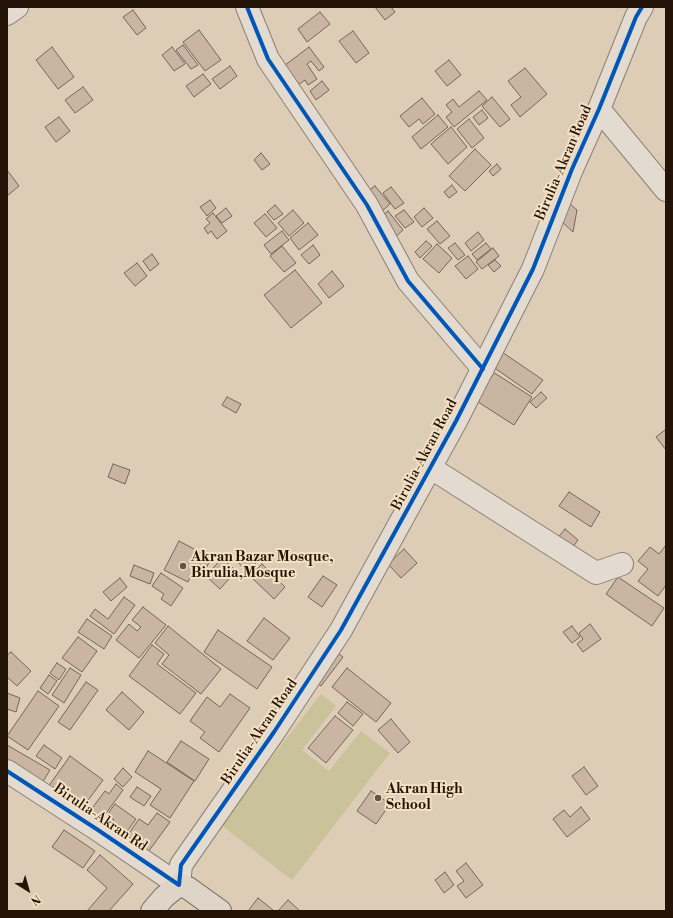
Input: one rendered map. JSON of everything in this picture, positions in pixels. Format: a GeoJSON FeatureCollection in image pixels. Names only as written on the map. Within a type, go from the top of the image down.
{"type":"FeatureCollection","features":[{"type":"Feature","properties":{"kind":"highway"},"geometry":{"type":"LineString","coordinates":[[152,911],[164,897],[179,885]]}},
{"type":"Feature","properties":{"kind":"highway","name":"Birulia-Akran Rd"},"geometry":{"type":"LineString","coordinates":[[179,885],[188,888],[220,911]]}},
{"type":"Feature","properties":{"kind":"street"},"geometry":{"type":"LineString","coordinates":[[7,14],[17,7]]}},
{"type":"Feature","properties":{"kind":"street"},"geometry":{"type":"LineString","coordinates":[[247,7],[268,59],[367,205],[408,281],[483,369]]}},
{"type":"Feature","properties":{"kind":"street","name":"Birulia-Akran Road"},"geometry":{"type":"LineString","coordinates":[[179,885],[181,865],[274,732],[341,630],[431,468],[533,269],[572,169],[599,109],[636,17],[642,7]]}},
{"type":"Feature","properties":{"kind":"street"},"geometry":{"type":"LineString","coordinates":[[599,109],[666,190]]}},
{"type":"Feature","properties":{"kind":"street"},"geometry":{"type":"LineString","coordinates":[[431,468],[596,573],[622,564]]}},
{"type":"Feature","properties":{"kind":"street","name":"Birulia-Akran Rd"},"geometry":{"type":"LineString","coordinates":[[11,781],[98,830],[179,885]]}},
{"type":"Feature","properties":{"kind":"shaded area"},"geometry":{"type":"Polygon","coordinates":[[[321,694],[336,706],[302,750],[329,771],[361,731],[390,753],[292,880],[220,824],[321,694]]]}},
{"type":"Feature","properties":{"kind":"building"},"geometry":{"type":"Polygon","coordinates":[[[375,7],[391,7],[395,12],[385,20],[375,7]]]}},
{"type":"Feature","properties":{"kind":"building"},"geometry":{"type":"Polygon","coordinates":[[[133,10],[146,28],[137,35],[123,17],[133,10]]]}},
{"type":"Feature","properties":{"kind":"building"},"geometry":{"type":"Polygon","coordinates":[[[320,12],[330,24],[307,42],[298,29],[320,12]]]}},
{"type":"Feature","properties":{"kind":"building"},"geometry":{"type":"Polygon","coordinates":[[[199,30],[221,60],[205,71],[183,42],[199,30]]]}},
{"type":"Feature","properties":{"kind":"building"},"geometry":{"type":"Polygon","coordinates":[[[353,31],[369,53],[356,63],[339,41],[353,31]]]}},
{"type":"Feature","properties":{"kind":"building"},"geometry":{"type":"Polygon","coordinates":[[[183,45],[198,65],[191,69],[176,50],[183,45]]]}},
{"type":"Feature","properties":{"kind":"building"},"geometry":{"type":"Polygon","coordinates":[[[52,47],[74,77],[58,89],[36,60],[52,47]]]}},
{"type":"Feature","properties":{"kind":"building"},"geometry":{"type":"Polygon","coordinates":[[[172,47],[185,64],[174,71],[162,55],[172,47]]]}},
{"type":"Feature","properties":{"kind":"building"},"geometry":{"type":"Polygon","coordinates":[[[309,47],[324,67],[319,71],[311,61],[307,64],[317,79],[308,85],[305,80],[298,85],[284,66],[309,47]]]}},
{"type":"Feature","properties":{"kind":"building"},"geometry":{"type":"Polygon","coordinates":[[[449,60],[461,75],[447,86],[435,71],[449,60]]]}},
{"type":"Feature","properties":{"kind":"building"},"geometry":{"type":"Polygon","coordinates":[[[230,66],[237,76],[220,89],[212,79],[230,66]]]}},
{"type":"Feature","properties":{"kind":"building"},"geometry":{"type":"Polygon","coordinates":[[[525,68],[547,94],[520,117],[511,105],[521,97],[508,81],[525,68]]]}},
{"type":"Feature","properties":{"kind":"building"},"geometry":{"type":"Polygon","coordinates":[[[203,74],[211,84],[194,97],[186,86],[203,74]]]}},
{"type":"Feature","properties":{"kind":"building"},"geometry":{"type":"Polygon","coordinates":[[[322,81],[329,90],[316,100],[310,91],[322,81]]]}},
{"type":"Feature","properties":{"kind":"building"},"geometry":{"type":"Polygon","coordinates":[[[83,87],[93,100],[75,113],[65,100],[83,87]]]}},
{"type":"Feature","properties":{"kind":"building"},"geometry":{"type":"Polygon","coordinates":[[[479,91],[487,100],[454,127],[446,117],[452,112],[446,105],[453,99],[459,107],[479,91]]]}},
{"type":"Feature","properties":{"kind":"building"},"geometry":{"type":"Polygon","coordinates":[[[492,97],[510,119],[500,127],[482,106],[492,97]]]}},
{"type":"Feature","properties":{"kind":"building"},"geometry":{"type":"Polygon","coordinates":[[[422,98],[435,114],[423,124],[419,119],[409,127],[400,116],[422,98]]]}},
{"type":"Feature","properties":{"kind":"building"},"geometry":{"type":"Polygon","coordinates":[[[482,110],[488,118],[479,125],[473,117],[482,110]]]}},
{"type":"Feature","properties":{"kind":"building"},"geometry":{"type":"Polygon","coordinates":[[[438,115],[448,127],[421,149],[412,137],[438,115]]]}},
{"type":"Feature","properties":{"kind":"building"},"geometry":{"type":"Polygon","coordinates":[[[59,117],[70,131],[56,142],[45,127],[59,117]]]}},
{"type":"Feature","properties":{"kind":"building"},"geometry":{"type":"Polygon","coordinates":[[[469,119],[484,138],[472,148],[457,129],[469,119]]]}},
{"type":"Feature","properties":{"kind":"building"},"geometry":{"type":"Polygon","coordinates":[[[451,127],[467,147],[448,164],[431,144],[451,127]]]}},
{"type":"Feature","properties":{"kind":"building"},"geometry":{"type":"Polygon","coordinates":[[[475,149],[491,165],[465,191],[449,176],[475,149]]]}},
{"type":"Feature","properties":{"kind":"building"},"geometry":{"type":"Polygon","coordinates":[[[261,153],[270,164],[262,170],[254,160],[261,153]]]}},
{"type":"Feature","properties":{"kind":"building"},"geometry":{"type":"Polygon","coordinates":[[[497,164],[501,169],[493,176],[489,171],[497,164]]]}},
{"type":"Feature","properties":{"kind":"building"},"geometry":{"type":"Polygon","coordinates":[[[7,170],[19,186],[7,196],[7,170]]]}},
{"type":"Feature","properties":{"kind":"building"},"geometry":{"type":"Polygon","coordinates":[[[452,185],[457,192],[449,198],[444,192],[452,185]]]}},
{"type":"Feature","properties":{"kind":"building"},"geometry":{"type":"Polygon","coordinates":[[[375,186],[390,204],[380,213],[364,194],[375,186]]]}},
{"type":"Feature","properties":{"kind":"building"},"geometry":{"type":"Polygon","coordinates":[[[391,187],[404,203],[395,209],[383,193],[391,187]]]}},
{"type":"Feature","properties":{"kind":"building"},"geometry":{"type":"Polygon","coordinates":[[[560,195],[577,210],[573,232],[550,211],[560,195]]]}},
{"type":"Feature","properties":{"kind":"building"},"geometry":{"type":"Polygon","coordinates":[[[210,200],[216,208],[207,216],[200,207],[210,200]]]}},
{"type":"Feature","properties":{"kind":"building"},"geometry":{"type":"Polygon","coordinates":[[[275,205],[283,214],[274,220],[267,212],[275,205]]]}},
{"type":"Feature","properties":{"kind":"building"},"geometry":{"type":"Polygon","coordinates":[[[226,208],[232,216],[222,223],[216,216],[226,208]]]}},
{"type":"Feature","properties":{"kind":"building"},"geometry":{"type":"Polygon","coordinates":[[[424,208],[433,218],[422,227],[414,217],[424,208]]]}},
{"type":"Feature","properties":{"kind":"building"},"geometry":{"type":"Polygon","coordinates":[[[293,210],[304,223],[289,236],[278,223],[293,210]]]}},
{"type":"Feature","properties":{"kind":"building"},"geometry":{"type":"Polygon","coordinates":[[[404,210],[414,222],[405,228],[395,216],[404,210]]]}},
{"type":"Feature","properties":{"kind":"building"},"geometry":{"type":"Polygon","coordinates":[[[388,211],[403,230],[393,239],[378,220],[388,211]]]}},
{"type":"Feature","properties":{"kind":"building"},"geometry":{"type":"Polygon","coordinates":[[[213,213],[227,231],[217,239],[211,231],[208,234],[204,228],[210,223],[206,219],[213,213]]]}},
{"type":"Feature","properties":{"kind":"building"},"geometry":{"type":"Polygon","coordinates":[[[265,214],[277,228],[266,237],[254,223],[265,214]]]}},
{"type":"Feature","properties":{"kind":"building"},"geometry":{"type":"Polygon","coordinates":[[[437,221],[450,236],[440,244],[427,229],[437,221]]]}},
{"type":"Feature","properties":{"kind":"building"},"geometry":{"type":"Polygon","coordinates":[[[308,223],[318,235],[299,250],[290,238],[308,223]]]}},
{"type":"Feature","properties":{"kind":"building"},"geometry":{"type":"Polygon","coordinates":[[[282,231],[289,240],[271,254],[264,245],[282,231]]]}},
{"type":"Feature","properties":{"kind":"building"},"geometry":{"type":"Polygon","coordinates":[[[478,232],[484,240],[471,251],[465,243],[478,232]]]}},
{"type":"Feature","properties":{"kind":"building"},"geometry":{"type":"Polygon","coordinates":[[[426,241],[432,246],[420,258],[415,252],[426,241]]]}},
{"type":"Feature","properties":{"kind":"building"},"geometry":{"type":"Polygon","coordinates":[[[455,243],[465,255],[458,260],[448,248],[455,243]]]}},
{"type":"Feature","properties":{"kind":"building"},"geometry":{"type":"Polygon","coordinates":[[[486,243],[491,249],[477,260],[472,254],[486,243]]]}},
{"type":"Feature","properties":{"kind":"building"},"geometry":{"type":"Polygon","coordinates":[[[437,244],[452,258],[439,273],[423,259],[437,244]]]}},
{"type":"Feature","properties":{"kind":"building"},"geometry":{"type":"Polygon","coordinates":[[[313,245],[320,255],[309,264],[301,255],[313,245]]]}},
{"type":"Feature","properties":{"kind":"building"},"geometry":{"type":"Polygon","coordinates":[[[282,246],[296,263],[284,272],[270,256],[282,246]]]}},
{"type":"Feature","properties":{"kind":"building"},"geometry":{"type":"Polygon","coordinates":[[[493,248],[499,256],[482,269],[476,262],[493,248]]]}},
{"type":"Feature","properties":{"kind":"building"},"geometry":{"type":"Polygon","coordinates":[[[152,254],[159,264],[150,271],[143,261],[152,254]]]}},
{"type":"Feature","properties":{"kind":"building"},"geometry":{"type":"Polygon","coordinates":[[[468,256],[478,269],[466,279],[455,266],[468,256]]]}},
{"type":"Feature","properties":{"kind":"building"},"geometry":{"type":"Polygon","coordinates":[[[495,260],[501,266],[494,272],[488,265],[495,260]]]}},
{"type":"Feature","properties":{"kind":"building"},"geometry":{"type":"Polygon","coordinates":[[[137,263],[147,276],[135,286],[124,273],[137,263]]]}},
{"type":"Feature","properties":{"kind":"building"},"geometry":{"type":"Polygon","coordinates":[[[295,270],[322,303],[291,328],[264,295],[295,270]]]}},
{"type":"Feature","properties":{"kind":"building"},"geometry":{"type":"Polygon","coordinates":[[[332,271],[344,286],[329,298],[318,284],[332,271]]]}},
{"type":"Feature","properties":{"kind":"building"},"geometry":{"type":"Polygon","coordinates":[[[496,348],[543,380],[532,394],[486,362],[496,348]]]}},
{"type":"Feature","properties":{"kind":"building"},"geometry":{"type":"Polygon","coordinates":[[[482,365],[532,397],[514,425],[464,393],[482,365]]]}},
{"type":"Feature","properties":{"kind":"building"},"geometry":{"type":"Polygon","coordinates":[[[541,392],[547,398],[536,408],[530,402],[541,392]]]}},
{"type":"Feature","properties":{"kind":"building"},"geometry":{"type":"Polygon","coordinates":[[[227,397],[241,404],[236,413],[222,405],[227,397]]]}},
{"type":"Feature","properties":{"kind":"building"},"geometry":{"type":"Polygon","coordinates":[[[666,429],[666,450],[656,437],[666,429]]]}},
{"type":"Feature","properties":{"kind":"building"},"geometry":{"type":"Polygon","coordinates":[[[113,464],[130,470],[125,484],[108,477],[113,464]]]}},
{"type":"Feature","properties":{"kind":"building"},"geometry":{"type":"Polygon","coordinates":[[[569,492],[600,512],[591,527],[559,506],[569,492]]]}},
{"type":"Feature","properties":{"kind":"building"},"geometry":{"type":"Polygon","coordinates":[[[565,529],[578,540],[569,552],[555,541],[565,529]]]}},
{"type":"Feature","properties":{"kind":"building"},"geometry":{"type":"Polygon","coordinates":[[[179,541],[211,558],[203,575],[194,570],[188,582],[164,570],[179,541]]]}},
{"type":"Feature","properties":{"kind":"building"},"geometry":{"type":"Polygon","coordinates":[[[666,545],[666,585],[658,596],[638,581],[648,569],[638,561],[650,547],[659,554],[666,545]]]}},
{"type":"Feature","properties":{"kind":"building"},"geometry":{"type":"Polygon","coordinates":[[[404,549],[417,563],[401,578],[388,564],[404,549]]]}},
{"type":"Feature","properties":{"kind":"building"},"geometry":{"type":"Polygon","coordinates":[[[249,555],[256,564],[246,572],[239,563],[249,555]]]}},
{"type":"Feature","properties":{"kind":"building"},"geometry":{"type":"Polygon","coordinates":[[[222,558],[236,571],[220,589],[206,576],[222,558]]]}},
{"type":"Feature","properties":{"kind":"building"},"geometry":{"type":"Polygon","coordinates":[[[262,564],[285,587],[274,599],[250,576],[262,564]]]}},
{"type":"Feature","properties":{"kind":"building"},"geometry":{"type":"Polygon","coordinates":[[[134,565],[154,573],[150,584],[130,576],[134,565]]]}},
{"type":"Feature","properties":{"kind":"building"},"geometry":{"type":"Polygon","coordinates":[[[161,573],[183,588],[171,606],[161,599],[164,594],[152,586],[161,573]]]}},
{"type":"Feature","properties":{"kind":"building"},"geometry":{"type":"Polygon","coordinates":[[[323,576],[337,585],[322,607],[308,597],[323,576]]]}},
{"type":"Feature","properties":{"kind":"building"},"geometry":{"type":"Polygon","coordinates":[[[618,577],[664,608],[652,626],[606,594],[618,577]]]}},
{"type":"Feature","properties":{"kind":"building"},"geometry":{"type":"Polygon","coordinates":[[[120,578],[127,587],[111,601],[103,592],[120,578]]]}},
{"type":"Feature","properties":{"kind":"building"},"geometry":{"type":"Polygon","coordinates":[[[124,597],[135,605],[114,634],[90,616],[95,609],[108,619],[124,597]]]}},
{"type":"Feature","properties":{"kind":"building"},"geometry":{"type":"Polygon","coordinates":[[[143,607],[166,625],[139,658],[116,640],[129,624],[137,631],[141,627],[132,620],[143,607]]]}},
{"type":"Feature","properties":{"kind":"building"},"geometry":{"type":"Polygon","coordinates":[[[264,618],[290,638],[273,660],[247,641],[264,618]]]}},
{"type":"Feature","properties":{"kind":"building"},"geometry":{"type":"Polygon","coordinates":[[[87,619],[112,636],[104,649],[78,632],[87,619]]]}},
{"type":"Feature","properties":{"kind":"building"},"geometry":{"type":"Polygon","coordinates":[[[590,624],[601,639],[583,652],[577,644],[583,639],[579,633],[590,624]]]}},
{"type":"Feature","properties":{"kind":"building"},"geometry":{"type":"Polygon","coordinates":[[[168,626],[221,669],[201,694],[162,664],[169,655],[155,643],[168,626]]]}},
{"type":"Feature","properties":{"kind":"building"},"geometry":{"type":"Polygon","coordinates":[[[572,626],[580,637],[572,643],[563,632],[572,626]]]}},
{"type":"Feature","properties":{"kind":"building"},"geometry":{"type":"Polygon","coordinates":[[[218,630],[272,667],[257,689],[204,652],[218,630]]]}},
{"type":"Feature","properties":{"kind":"building"},"geometry":{"type":"Polygon","coordinates":[[[78,637],[97,651],[82,672],[62,658],[78,637]]]}},
{"type":"Feature","properties":{"kind":"building"},"geometry":{"type":"Polygon","coordinates":[[[152,645],[164,654],[157,664],[196,693],[180,714],[129,676],[152,645]]]}},
{"type":"Feature","properties":{"kind":"building"},"geometry":{"type":"Polygon","coordinates":[[[332,649],[343,657],[321,686],[310,678],[332,649]]]}},
{"type":"Feature","properties":{"kind":"building"},"geometry":{"type":"Polygon","coordinates":[[[11,652],[31,671],[17,686],[7,677],[7,655],[11,652]]]}},
{"type":"Feature","properties":{"kind":"building"},"geometry":{"type":"Polygon","coordinates":[[[57,663],[66,669],[59,680],[50,673],[57,663]]]}},
{"type":"Feature","properties":{"kind":"building"},"geometry":{"type":"Polygon","coordinates":[[[70,668],[81,675],[64,703],[52,695],[70,668]]]}},
{"type":"Feature","properties":{"kind":"building"},"geometry":{"type":"Polygon","coordinates":[[[347,668],[391,703],[376,722],[332,687],[347,668]]]}},
{"type":"Feature","properties":{"kind":"building"},"geometry":{"type":"Polygon","coordinates":[[[49,675],[57,681],[48,694],[40,688],[49,675]]]}},
{"type":"Feature","properties":{"kind":"building"},"geometry":{"type":"Polygon","coordinates":[[[86,682],[98,690],[70,730],[58,722],[86,682]]]}},
{"type":"Feature","properties":{"kind":"building"},"geometry":{"type":"Polygon","coordinates":[[[38,691],[59,706],[28,750],[7,736],[38,691]]]}},
{"type":"Feature","properties":{"kind":"building"},"geometry":{"type":"Polygon","coordinates":[[[122,692],[144,712],[129,730],[106,710],[122,692]]]}},
{"type":"Feature","properties":{"kind":"building"},"geometry":{"type":"Polygon","coordinates":[[[7,693],[20,698],[16,712],[7,709],[7,693]]]}},
{"type":"Feature","properties":{"kind":"building"},"geometry":{"type":"Polygon","coordinates":[[[230,694],[250,708],[219,752],[200,738],[205,732],[190,721],[207,697],[220,707],[230,694]]]}},
{"type":"Feature","properties":{"kind":"building"},"geometry":{"type":"Polygon","coordinates":[[[347,702],[363,714],[353,726],[338,713],[347,702]]]}},
{"type":"Feature","properties":{"kind":"building"},"geometry":{"type":"Polygon","coordinates":[[[335,716],[353,730],[326,763],[308,748],[335,716]]]}},
{"type":"Feature","properties":{"kind":"building"},"geometry":{"type":"Polygon","coordinates":[[[391,719],[410,742],[398,753],[378,730],[391,719]]]}},
{"type":"Feature","properties":{"kind":"building"},"geometry":{"type":"Polygon","coordinates":[[[181,741],[209,759],[195,781],[167,762],[181,741]]]}},
{"type":"Feature","properties":{"kind":"building"},"geometry":{"type":"Polygon","coordinates":[[[7,745],[50,770],[36,793],[7,776],[7,745]]]}},
{"type":"Feature","properties":{"kind":"building"},"geometry":{"type":"Polygon","coordinates":[[[44,745],[62,758],[55,769],[36,756],[44,745]]]}},
{"type":"Feature","properties":{"kind":"building"},"geometry":{"type":"Polygon","coordinates":[[[148,751],[194,781],[170,818],[150,805],[161,789],[135,772],[148,751]]]}},
{"type":"Feature","properties":{"kind":"building"},"geometry":{"type":"Polygon","coordinates":[[[70,756],[103,780],[75,818],[43,794],[70,756]]]}},
{"type":"Feature","properties":{"kind":"building"},"geometry":{"type":"Polygon","coordinates":[[[584,767],[598,786],[586,795],[572,776],[584,767]]]}},
{"type":"Feature","properties":{"kind":"building"},"geometry":{"type":"Polygon","coordinates":[[[123,768],[132,777],[123,787],[114,779],[123,768]]]}},
{"type":"Feature","properties":{"kind":"building"},"geometry":{"type":"Polygon","coordinates":[[[116,784],[123,790],[96,827],[84,819],[105,791],[109,794],[116,784]]]}},
{"type":"Feature","properties":{"kind":"building"},"geometry":{"type":"Polygon","coordinates":[[[137,787],[151,796],[144,806],[130,797],[137,787]]]}},
{"type":"Feature","properties":{"kind":"building"},"geometry":{"type":"Polygon","coordinates":[[[371,791],[390,804],[376,824],[357,811],[371,791]]]}},
{"type":"Feature","properties":{"kind":"building"},"geometry":{"type":"Polygon","coordinates":[[[115,804],[136,819],[119,842],[105,832],[114,820],[107,815],[115,804]]]}},
{"type":"Feature","properties":{"kind":"building"},"geometry":{"type":"Polygon","coordinates":[[[581,807],[590,819],[567,837],[553,819],[564,810],[570,817],[581,807]]]}},
{"type":"Feature","properties":{"kind":"building"},"geometry":{"type":"Polygon","coordinates":[[[157,813],[170,822],[143,859],[122,843],[139,819],[148,825],[157,813]]]}},
{"type":"Feature","properties":{"kind":"building"},"geometry":{"type":"Polygon","coordinates":[[[64,830],[95,851],[83,868],[52,847],[64,830]]]}},
{"type":"Feature","properties":{"kind":"building"},"geometry":{"type":"Polygon","coordinates":[[[100,855],[133,884],[109,911],[87,911],[107,888],[87,870],[100,855]]]}},
{"type":"Feature","properties":{"kind":"building"},"geometry":{"type":"Polygon","coordinates":[[[466,863],[483,885],[466,898],[457,886],[464,881],[456,871],[466,863]]]}},
{"type":"Feature","properties":{"kind":"building"},"geometry":{"type":"Polygon","coordinates":[[[445,872],[454,885],[444,893],[435,880],[445,872]]]}},
{"type":"Feature","properties":{"kind":"building"},"geometry":{"type":"Polygon","coordinates":[[[258,898],[273,910],[248,911],[258,898]]]}},
{"type":"Feature","properties":{"kind":"building"},"geometry":{"type":"Polygon","coordinates":[[[288,900],[300,911],[278,911],[288,900]]]}},
{"type":"Feature","properties":{"kind":"cycle path"},"geometry":{"type":"LineString","coordinates":[[247,7],[268,59],[367,205],[408,281],[483,369]]}},
{"type":"Feature","properties":{"kind":"cycle path"},"geometry":{"type":"LineString","coordinates":[[7,771],[179,885],[181,865],[274,732],[341,630],[456,421],[533,269],[572,169],[599,109],[636,17],[642,7]]}},
{"type":"Feature","properties":{"kind":"place","name":"Akran Bazar Mosque, Birulia,Mosque"},"geometry":{"type":"Point","coordinates":[183,566]}},
{"type":"Feature","properties":{"kind":"place","name":"Akran High School"},"geometry":{"type":"Point","coordinates":[378,798]}}]}
